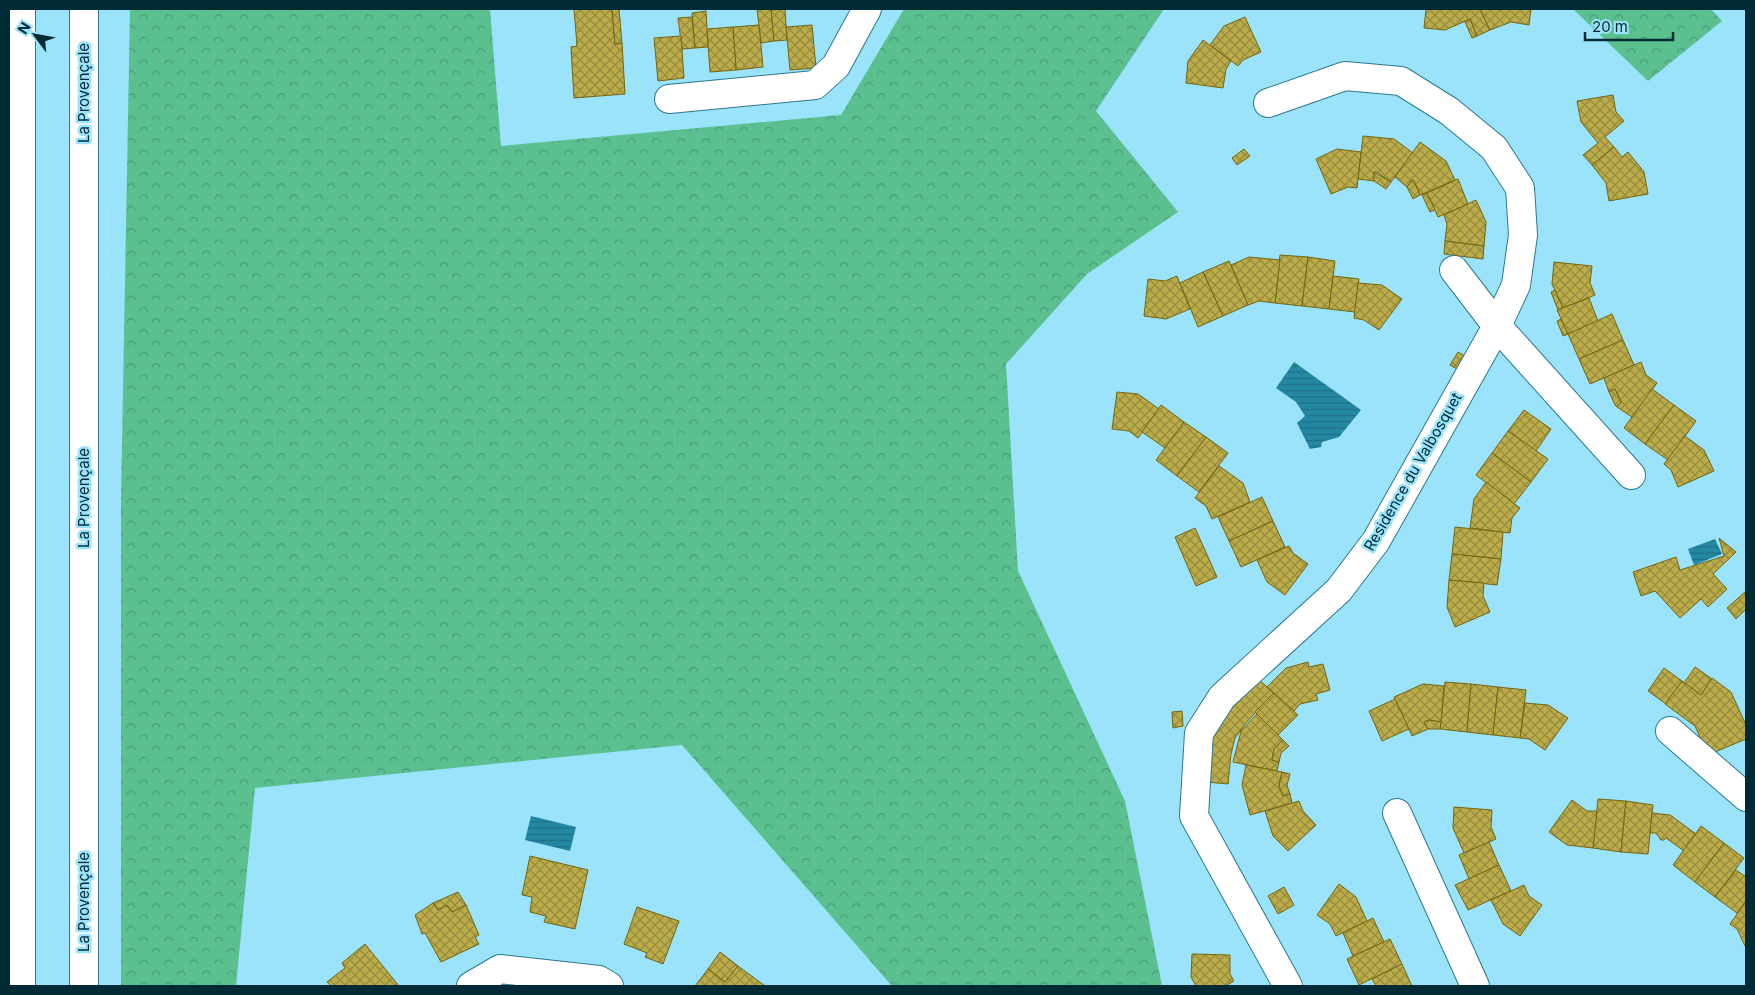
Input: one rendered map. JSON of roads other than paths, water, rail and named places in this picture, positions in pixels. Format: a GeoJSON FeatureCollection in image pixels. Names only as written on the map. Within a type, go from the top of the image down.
{"type":"FeatureCollection","features":[{"type":"Feature","properties":{"kind":"main road"},"geometry":{"type":"LineString","coordinates":[[21,9],[21,986]]}},
{"type":"Feature","properties":{"kind":"main road","name":"La Provençale"},"geometry":{"type":"LineString","coordinates":[[84,9],[84,986]]}},
{"type":"Feature","properties":{"kind":"main road"},"geometry":{"type":"LineString","coordinates":[[669,100],[814,85],[836,66],[867,9]]}},
{"type":"Feature","properties":{"kind":"main road","name":"Residence du Valbosquet"},"geometry":{"type":"LineString","coordinates":[[1268,102],[1345,76],[1401,81],[1449,111],[1494,148],[1520,188],[1523,235],[1516,285],[1497,326],[1376,541],[1339,590],[1222,697],[1199,733],[1194,816],[1288,986]]}},
{"type":"Feature","properties":{"kind":"main road"},"geometry":{"type":"LineString","coordinates":[[1454,270],[1497,326],[1631,476]]}},
{"type":"Feature","properties":{"kind":"main road"},"geometry":{"type":"LineString","coordinates":[[1670,731],[1746,797]]}},
{"type":"Feature","properties":{"kind":"main road"},"geometry":{"type":"LineString","coordinates":[[1397,813],[1475,986]]}},
{"type":"Feature","properties":{"kind":"main road"},"geometry":{"type":"LineString","coordinates":[[471,986],[500,969],[599,980],[609,986]]}},
{"type":"Feature","properties":{"kind":"water"},"geometry":{"type":"Polygon","coordinates":[[[1294,362],[1361,410],[1339,437],[1322,442],[1321,447],[1310,449],[1297,423],[1305,416],[1296,402],[1276,388],[1294,362]]]}},
{"type":"Feature","properties":{"kind":"water"},"geometry":{"type":"Polygon","coordinates":[[[1715,539],[1722,554],[1694,565],[1688,549],[1715,539]]]}},
{"type":"Feature","properties":{"kind":"water"},"geometry":{"type":"Polygon","coordinates":[[[531,816],[576,827],[570,851],[525,840],[531,816]]]}}]}
